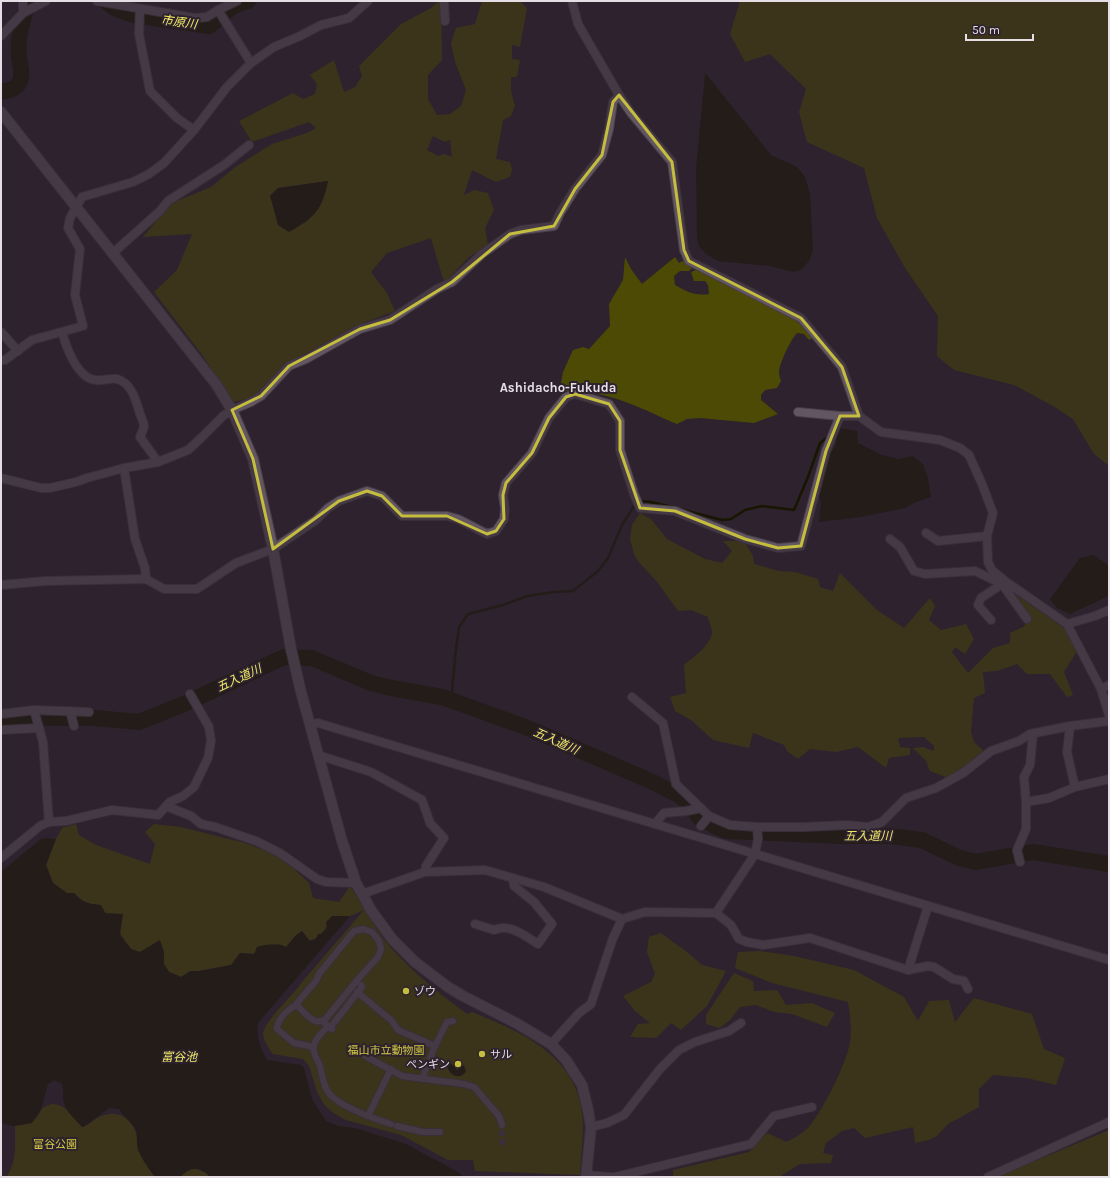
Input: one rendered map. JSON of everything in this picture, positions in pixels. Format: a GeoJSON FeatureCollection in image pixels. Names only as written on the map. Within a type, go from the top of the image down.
{"type":"FeatureCollection","features":[{"type":"Feature","properties":{"kind":"street"},"geometry":{"type":"LineString","coordinates":[[23,13],[24,1]]}},
{"type":"Feature","properties":{"kind":"street"},"geometry":{"type":"LineString","coordinates":[[1,36],[23,13],[46,1]]}},
{"type":"Feature","properties":{"kind":"street"},"geometry":{"type":"LineString","coordinates":[[97,1],[195,18],[207,17],[237,1]]}},
{"type":"Feature","properties":{"kind":"street"},"geometry":{"type":"LineString","coordinates":[[1,360],[5,360],[32,340],[83,326],[75,296],[80,248],[68,228],[70,218],[82,197],[133,182],[149,174],[164,163],[194,130],[227,86],[251,62],[274,47],[321,25],[349,18],[368,1]]}},
{"type":"Feature","properties":{"kind":"street"},"geometry":{"type":"LineString","coordinates":[[444,1],[445,21]]}},
{"type":"Feature","properties":{"kind":"street"},"geometry":{"type":"LineString","coordinates":[[572,1],[578,24],[619,95],[631,113],[672,162],[682,244],[689,261],[801,318],[842,367],[859,416],[881,432],[940,440],[960,448],[969,455],[993,514],[987,536],[988,562],[992,570],[1003,582],[1027,619]]}},
{"type":"Feature","properties":{"kind":"street"},"geometry":{"type":"LineString","coordinates":[[140,9],[139,34],[150,91],[177,118],[194,130]]}},
{"type":"Feature","properties":{"kind":"street"},"geometry":{"type":"LineString","coordinates":[[218,10],[251,62]]}},
{"type":"Feature","properties":{"kind":"street"},"geometry":{"type":"LineString","coordinates":[[1,478],[41,488],[50,488],[124,468],[158,462],[188,450],[223,416],[261,396],[289,366],[306,359],[360,329],[390,320],[437,289],[452,282],[482,254],[510,234],[521,230],[554,226],[560,213],[576,189],[602,155],[609,129],[613,102],[619,95]]}},
{"type":"Feature","properties":{"kind":"street"},"geometry":{"type":"LineString","coordinates":[[1,112],[216,384],[232,410],[253,459],[273,548],[291,649],[318,755],[342,841],[356,883],[371,910],[392,939],[416,962],[461,995],[516,1023],[551,1044],[566,1060],[582,1084],[591,1127],[586,1176],[611,1177]]}},
{"type":"Feature","properties":{"kind":"street"},"geometry":{"type":"LineString","coordinates":[[113,253],[160,211],[168,201],[224,165],[249,145]]}},
{"type":"Feature","properties":{"kind":"street"},"geometry":{"type":"LineString","coordinates":[[1,332],[18,351]]}},
{"type":"Feature","properties":{"kind":"street"},"geometry":{"type":"LineString","coordinates":[[62,332],[67,350],[78,367],[88,377],[101,381],[115,378],[124,382],[130,389],[136,400],[144,426],[140,438],[158,462]]}},
{"type":"Feature","properties":{"kind":"street"},"geometry":{"type":"LineString","coordinates":[[1,585],[45,581],[146,579],[164,589],[197,589],[236,563],[273,548],[316,520],[328,508],[339,501],[367,491],[382,496],[402,516],[447,516],[458,519],[487,534],[496,531],[504,520],[505,509],[503,495],[506,483],[532,452],[549,418],[566,397],[575,394],[610,404],[620,421],[620,450],[640,508],[675,511],[745,538],[778,548],[801,546],[826,451],[840,416]]}},
{"type":"Feature","properties":{"kind":"street"},"geometry":{"type":"LineString","coordinates":[[798,412],[840,416],[859,416]]}},
{"type":"Feature","properties":{"kind":"street"},"geometry":{"type":"LineString","coordinates":[[124,468],[135,539],[145,568],[146,579]]}},
{"type":"Feature","properties":{"kind":"street"},"geometry":{"type":"LineString","coordinates":[[926,533],[938,541],[987,536]]}},
{"type":"Feature","properties":{"kind":"street"},"geometry":{"type":"LineString","coordinates":[[890,539],[900,547],[914,570],[925,574],[975,571],[1003,582],[1067,624],[1101,689],[1109,715]]}},
{"type":"Feature","properties":{"kind":"street"},"geometry":{"type":"LineString","coordinates":[[991,620],[978,605],[981,598],[1003,582]]}},
{"type":"Feature","properties":{"kind":"street"},"geometry":{"type":"LineString","coordinates":[[1067,624],[1095,616],[1109,610]]}},
{"type":"Feature","properties":{"kind":"street"},"geometry":{"type":"LineString","coordinates":[[1101,689],[1109,685]]}},
{"type":"Feature","properties":{"kind":"street"},"geometry":{"type":"LineString","coordinates":[[1,858],[40,826],[49,822],[66,821],[112,810],[158,815],[170,802],[183,796],[194,787],[208,758],[211,741],[209,727],[190,694]]}},
{"type":"Feature","properties":{"kind":"street"},"geometry":{"type":"LineString","coordinates":[[632,697],[663,723],[676,784],[709,816],[730,825],[804,827],[846,825],[868,827],[882,822],[906,798],[936,788],[963,773],[991,751],[1019,741],[1033,734],[1070,726],[1109,721]]}},
{"type":"Feature","properties":{"kind":"street"},"geometry":{"type":"LineString","coordinates":[[34,710],[43,742],[49,822]]}},
{"type":"Feature","properties":{"kind":"street"},"geometry":{"type":"LineString","coordinates":[[1,714],[34,710],[89,712]]}},
{"type":"Feature","properties":{"kind":"street"},"geometry":{"type":"LineString","coordinates":[[70,711],[74,726]]}},
{"type":"Feature","properties":{"kind":"street"},"geometry":{"type":"LineString","coordinates":[[310,725],[318,723],[1109,960]]}},
{"type":"Feature","properties":{"kind":"street"},"geometry":{"type":"LineString","coordinates":[[1070,726],[1068,752],[1075,787]]}},
{"type":"Feature","properties":{"kind":"street"},"geometry":{"type":"LineString","coordinates":[[1,729],[39,728]]}},
{"type":"Feature","properties":{"kind":"street"},"geometry":{"type":"LineString","coordinates":[[1020,862],[1017,850],[1026,829],[1024,777],[1030,765],[1033,734]]}},
{"type":"Feature","properties":{"kind":"street"},"geometry":{"type":"LineString","coordinates":[[318,755],[371,772],[422,800],[430,823],[444,838],[426,866],[425,872]]}},
{"type":"Feature","properties":{"kind":"street"},"geometry":{"type":"LineString","coordinates":[[1026,802],[1049,798],[1075,787],[1109,779]]}},
{"type":"Feature","properties":{"kind":"street"},"geometry":{"type":"LineString","coordinates":[[166,806],[191,816],[201,824],[215,827],[256,841],[280,854],[317,879],[326,882],[356,883]]}},
{"type":"Feature","properties":{"kind":"street"},"geometry":{"type":"LineString","coordinates":[[655,824],[664,812],[686,812],[701,808]]}},
{"type":"Feature","properties":{"kind":"street"},"geometry":{"type":"LineString","coordinates":[[701,826],[709,816]]}},
{"type":"Feature","properties":{"kind":"street"},"geometry":{"type":"LineString","coordinates":[[716,913],[755,854],[758,839],[757,826]]}},
{"type":"Feature","properties":{"kind":"street"},"geometry":{"type":"LineString","coordinates":[[362,894],[425,872],[485,870],[544,887],[622,919],[645,912],[716,913],[731,924],[739,939],[747,942],[763,945],[810,938],[908,970],[928,966],[934,967],[953,979],[964,981],[968,989]]}},
{"type":"Feature","properties":{"kind":"street"},"geometry":{"type":"LineString","coordinates":[[475,924],[494,930],[501,927],[517,931],[538,944],[552,924],[534,902],[514,886],[513,878]]}},
{"type":"Feature","properties":{"kind":"street"},"geometry":{"type":"LineString","coordinates":[[908,970],[928,906]]}},
{"type":"Feature","properties":{"kind":"street"},"geometry":{"type":"LineString","coordinates":[[551,1044],[579,1013],[591,1004],[613,938],[622,919]]}},
{"type":"Feature","properties":{"kind":"street"},"geometry":{"type":"LineString","coordinates":[[363,929],[372,932],[379,941],[381,949],[378,957],[359,978],[328,1026],[316,1021],[298,1008],[297,1003],[316,981],[319,974],[354,931],[363,929]]}},
{"type":"Feature","properties":{"kind":"street"},"geometry":{"type":"LineString","coordinates":[[361,985],[362,987],[358,992],[315,1041],[313,1051],[318,1062],[324,1084],[334,1097],[368,1116],[394,1125],[423,1132],[440,1132]]}},
{"type":"Feature","properties":{"kind":"street"},"geometry":{"type":"LineString","coordinates":[[358,992],[392,1021],[398,1030],[435,1046]]}},
{"type":"Feature","properties":{"kind":"street"},"geometry":{"type":"LineString","coordinates":[[298,1005],[292,1006],[277,1024],[277,1029],[294,1043],[314,1047]]}},
{"type":"Feature","properties":{"kind":"street"},"geometry":{"type":"LineString","coordinates":[[422,1079],[435,1046],[448,1022],[453,1021]]}},
{"type":"Feature","properties":{"kind":"street"},"geometry":{"type":"LineString","coordinates":[[591,1127],[607,1123],[624,1115],[660,1069],[679,1050],[695,1042],[728,1031],[741,1023]]}},
{"type":"Feature","properties":{"kind":"street"},"geometry":{"type":"LineString","coordinates":[[358,1049],[367,1057],[402,1076],[464,1084],[474,1087],[499,1116],[502,1125]]}},
{"type":"Feature","properties":{"kind":"street"},"geometry":{"type":"LineString","coordinates":[[368,1116],[391,1069]]}},
{"type":"Feature","properties":{"kind":"street"},"geometry":{"type":"LineString","coordinates":[[615,1177],[751,1144],[774,1116],[812,1107]]}},
{"type":"Feature","properties":{"kind":"street"},"geometry":{"type":"LineString","coordinates":[[988,1177],[1109,1122]]}},
{"type":"Feature","properties":{"kind":"highlighted area"},"geometry":{"type":"Polygon","coordinates":[[[619,95],[672,162],[684,250],[689,261],[801,318],[842,367],[859,416],[840,416],[826,451],[801,546],[778,548],[745,539],[675,511],[640,508],[620,450],[620,421],[609,404],[575,394],[566,397],[549,418],[532,453],[506,483],[503,495],[504,519],[496,531],[487,534],[447,516],[402,516],[382,496],[367,491],[339,501],[273,549],[253,459],[232,410],[261,396],[289,366],[360,329],[390,320],[452,282],[510,234],[554,226],[575,189],[602,155],[613,102],[619,95]]]}},
{"type":"Feature","properties":{"kind":"green space"},"geometry":{"type":"Polygon","coordinates":[[[441,1],[442,60],[428,75],[428,99],[437,115],[450,114],[461,106],[466,90],[455,62],[451,43],[456,28],[475,24],[482,1],[520,1],[527,8],[520,47],[512,45],[512,59],[520,60],[517,77],[511,77],[511,91],[515,106],[511,116],[503,120],[496,159],[510,162],[512,170],[510,177],[496,182],[472,170],[464,195],[474,190],[488,193],[494,210],[485,228],[488,245],[469,257],[446,281],[443,279],[431,238],[387,253],[371,272],[387,293],[395,311],[363,323],[286,364],[252,398],[233,402],[203,356],[154,292],[177,270],[192,234],[143,237],[170,204],[211,187],[234,168],[272,144],[307,133],[316,128],[309,122],[252,142],[239,121],[293,93],[303,99],[315,94],[317,84],[310,75],[334,60],[344,92],[355,87],[362,76],[359,66],[401,24],[441,1]],[[433,136],[427,150],[438,156],[444,154],[452,157],[450,140],[445,142],[433,136]],[[328,181],[278,188],[270,196],[305,223],[321,205],[328,181]]]}},
{"type":"Feature","properties":{"kind":"green space"},"geometry":{"type":"Polygon","coordinates":[[[740,1],[1109,1],[1109,466],[1094,454],[1073,419],[1053,406],[1014,385],[954,370],[937,356],[938,316],[905,268],[877,218],[864,168],[807,142],[799,112],[806,89],[770,54],[745,62],[730,34],[740,1]]]}},
{"type":"Feature","properties":{"kind":"green space"},"geometry":{"type":"Polygon","coordinates":[[[625,257],[631,269],[642,284],[675,257],[679,263],[685,260],[692,268],[689,271],[680,271],[674,276],[675,285],[683,290],[691,293],[709,294],[708,285],[705,281],[694,281],[691,272],[696,270],[728,282],[794,319],[814,337],[809,340],[804,334],[797,333],[794,336],[779,371],[781,381],[777,388],[765,390],[761,395],[761,400],[778,414],[754,423],[700,418],[687,419],[677,424],[624,401],[596,394],[567,392],[561,383],[563,372],[573,350],[583,347],[589,349],[610,326],[609,304],[623,280],[625,257]]]}},
{"type":"Feature","properties":{"kind":"green space"},"geometry":{"type":"Polygon","coordinates":[[[640,513],[651,519],[667,539],[705,559],[722,563],[732,551],[723,541],[744,541],[753,556],[754,564],[779,571],[795,572],[818,579],[820,587],[833,591],[840,573],[877,610],[904,628],[930,598],[935,606],[929,620],[941,630],[966,624],[974,639],[965,654],[955,647],[952,652],[968,673],[993,648],[1010,643],[1010,633],[1023,627],[1031,619],[1012,592],[1072,633],[1079,648],[1064,672],[1073,695],[1067,697],[1050,674],[1027,674],[1017,664],[997,671],[983,672],[985,693],[974,698],[971,732],[974,742],[986,753],[948,778],[930,771],[926,761],[913,748],[923,747],[934,751],[934,746],[924,737],[898,738],[900,747],[910,748],[910,755],[889,758],[886,768],[858,747],[836,752],[810,749],[798,759],[787,751],[784,745],[753,733],[749,748],[713,740],[691,720],[675,711],[670,697],[686,693],[684,665],[705,647],[711,638],[712,631],[708,617],[691,610],[678,611],[658,583],[638,561],[634,554],[630,539],[632,525],[640,513]]]}},
{"type":"Feature","properties":{"kind":"green space","name":"福山市立動物園"},"geometry":{"type":"Polygon","coordinates":[[[76,824],[79,835],[96,845],[150,864],[155,844],[145,832],[154,824],[181,827],[245,843],[280,856],[309,883],[313,898],[339,902],[350,886],[383,938],[412,969],[433,988],[467,1014],[472,1012],[492,1020],[529,1039],[546,1051],[561,1065],[572,1081],[580,1100],[583,1123],[580,1175],[475,1171],[473,1160],[448,1160],[401,1135],[346,1120],[335,1114],[325,1106],[317,1092],[309,1066],[303,1059],[273,1054],[264,1040],[263,1035],[268,1023],[364,910],[350,916],[332,916],[324,931],[309,941],[302,931],[286,947],[279,944],[254,954],[240,953],[231,965],[199,971],[190,971],[182,977],[169,972],[164,964],[164,952],[159,941],[140,952],[131,949],[100,905],[86,902],[74,893],[67,893],[53,883],[46,865],[56,839],[62,828],[76,824]]]}},
{"type":"Feature","properties":{"kind":"green space"},"geometry":{"type":"Polygon","coordinates":[[[661,933],[702,965],[726,971],[707,1006],[681,1030],[671,1023],[656,1038],[630,1037],[638,1024],[650,1023],[635,1011],[623,996],[651,982],[655,974],[647,952],[649,937],[661,933]]]}},
{"type":"Feature","properties":{"kind":"green space"},"geometry":{"type":"Polygon","coordinates":[[[761,951],[794,956],[854,970],[904,997],[918,1021],[929,1001],[949,1000],[955,1022],[974,998],[1032,1014],[1044,1049],[1065,1058],[1056,1085],[1027,1078],[993,1075],[979,1089],[979,1107],[948,1124],[937,1136],[929,1140],[915,1143],[913,1127],[865,1138],[854,1128],[842,1131],[826,1143],[823,1153],[833,1155],[831,1163],[800,1164],[782,1175],[782,1177],[673,1177],[673,1170],[749,1152],[767,1133],[787,1142],[801,1134],[814,1121],[820,1111],[844,1062],[851,1037],[848,1002],[772,983],[735,968],[738,952],[761,951]]]}},
{"type":"Feature","properties":{"kind":"green space"},"geometry":{"type":"Polygon","coordinates":[[[734,973],[753,981],[754,991],[777,990],[786,1005],[812,1003],[835,1013],[827,1027],[792,1014],[774,1012],[756,1005],[740,1007],[730,1020],[720,1028],[706,1024],[706,1015],[734,973]]]}},
{"type":"Feature","properties":{"kind":"green space","name":"富谷公園"},"geometry":{"type":"Polygon","coordinates":[[[52,1104],[61,1106],[65,1109],[82,1127],[101,1116],[110,1114],[121,1115],[129,1122],[135,1131],[140,1154],[155,1177],[6,1177],[10,1172],[14,1159],[15,1126],[32,1121],[44,1107],[52,1104]]]}},
{"type":"Feature","properties":{"kind":"green space"},"geometry":{"type":"Polygon","coordinates":[[[1109,1130],[1109,1177],[997,1177],[1109,1130]]]}},
{"type":"Feature","properties":{"kind":"green space"},"geometry":{"type":"Polygon","coordinates":[[[194,1168],[206,1173],[210,1177],[180,1177],[188,1170],[194,1168]]]}},
{"type":"Feature","properties":{"kind":"water"},"geometry":{"type":"Polygon","coordinates":[[[705,74],[771,155],[797,167],[805,177],[810,194],[813,250],[809,261],[801,270],[794,272],[770,266],[718,261],[706,254],[699,246],[697,238],[696,168],[705,74]]]}},
{"type":"Feature","properties":{"kind":"water"},"geometry":{"type":"Polygon","coordinates":[[[328,181],[320,206],[311,217],[289,232],[278,225],[270,196],[278,188],[328,181]]]}},
{"type":"Feature","properties":{"kind":"water"},"geometry":{"type":"Polygon","coordinates":[[[839,428],[857,431],[858,443],[882,455],[898,459],[913,456],[923,464],[928,478],[931,497],[916,502],[905,508],[861,517],[819,522],[821,502],[818,493],[830,453],[836,444],[836,434],[839,428]]]}},
{"type":"Feature","properties":{"kind":"water"},"geometry":{"type":"Polygon","coordinates":[[[1094,555],[1109,566],[1109,596],[1070,614],[1057,608],[1050,599],[1080,558],[1094,555]]]}},
{"type":"Feature","properties":{"kind":"water","name":"富谷池"},"geometry":{"type":"Polygon","coordinates":[[[41,839],[56,839],[46,865],[53,883],[67,893],[74,893],[86,902],[101,905],[105,913],[123,914],[120,935],[131,949],[140,952],[160,940],[164,952],[164,964],[169,972],[181,977],[190,971],[199,971],[231,965],[240,953],[254,954],[257,947],[272,944],[286,947],[295,936],[302,931],[310,941],[316,939],[318,934],[321,934],[327,928],[326,922],[332,916],[350,916],[258,1023],[258,1037],[262,1051],[267,1060],[301,1065],[304,1068],[312,1099],[326,1121],[338,1126],[355,1128],[406,1144],[458,1172],[463,1177],[210,1177],[199,1169],[191,1169],[180,1177],[155,1177],[138,1150],[135,1128],[119,1109],[109,1108],[82,1127],[69,1113],[65,1106],[63,1101],[62,1084],[54,1080],[48,1084],[41,1109],[32,1123],[13,1126],[1,1123],[1,872],[41,839]]]}},
{"type":"Feature","properties":{"kind":"water"},"geometry":{"type":"Polygon","coordinates":[[[451,1063],[457,1070],[464,1065],[466,1072],[461,1076],[450,1073],[447,1066],[451,1063]]]}},
{"type":"Feature","properties":{"kind":"waterway","name":"市原川"},"geometry":{"type":"LineString","coordinates":[[1,92],[14,88],[20,80],[19,36],[29,1]]}},
{"type":"Feature","properties":{"kind":"waterway","name":"市原川"},"geometry":{"type":"LineString","coordinates":[[105,1],[116,9],[133,15],[209,26],[233,6],[248,1]]}},
{"type":"Feature","properties":{"kind":"waterway"},"geometry":{"type":"LineString","coordinates":[[680,509],[722,520],[731,519],[745,510],[762,506],[794,510],[820,443],[829,436]]}},
{"type":"Feature","properties":{"kind":"waterway"},"geometry":{"type":"LineString","coordinates":[[453,701],[452,692],[459,627],[468,614],[503,605],[527,596],[573,591],[598,571],[608,558],[622,525],[634,506],[641,501],[672,507]]}},
{"type":"Feature","properties":{"kind":"waterway","name":"五入道川"},"geometry":{"type":"LineString","coordinates":[[1,723],[22,718],[95,718],[139,722],[184,704],[284,657],[312,658],[371,683],[442,697],[528,728],[655,783],[680,796],[688,803],[700,818],[727,831],[842,836],[890,836],[922,840],[957,857],[975,862],[1033,852],[1109,864]]}},
{"type":"Feature","properties":{"kind":"tunnel"},"geometry":{"type":"LineString","coordinates":[[502,1125],[502,1145]]}},
{"type":"Feature","properties":{"kind":"place","name":"ゾウ"},"geometry":{"type":"Point","coordinates":[406,991]}},
{"type":"Feature","properties":{"kind":"place","name":"サル"},"geometry":{"type":"Point","coordinates":[482,1054]}},
{"type":"Feature","properties":{"kind":"place","name":"ペンギン"},"geometry":{"type":"Point","coordinates":[458,1064]}},
{"type":"Feature","properties":{"kind":"district","name":"Ashidacho-Fukuda"},"geometry":{"type":"Point","coordinates":[558,387]}}]}
